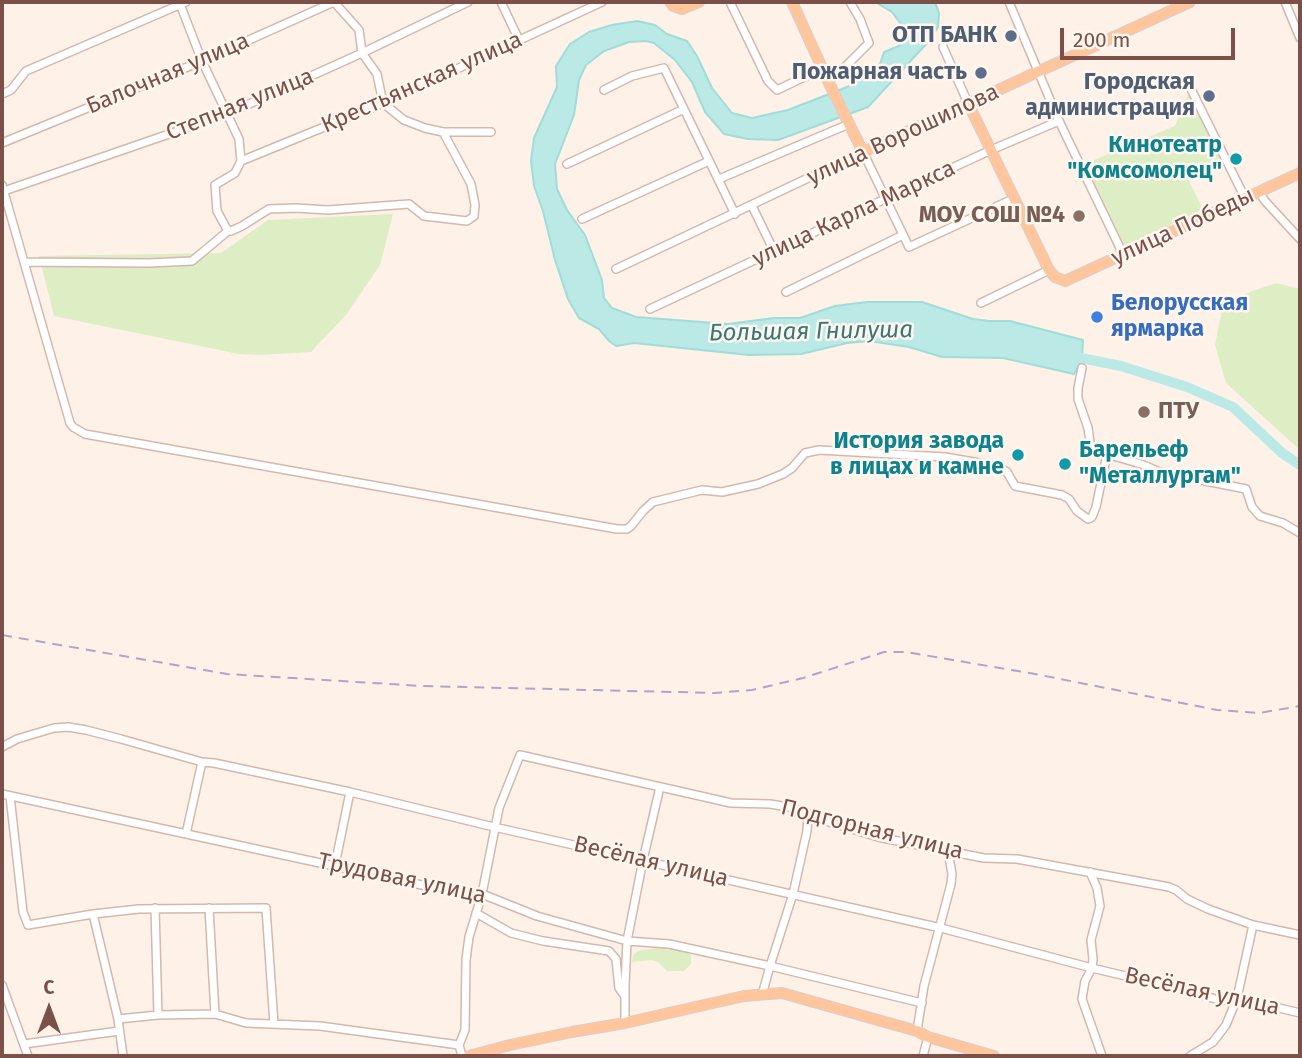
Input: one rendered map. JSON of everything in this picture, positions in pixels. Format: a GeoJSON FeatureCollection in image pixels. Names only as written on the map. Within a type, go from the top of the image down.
{"type":"FeatureCollection","features":[{"type":"Feature","properties":{"kind":"main road"},"geometry":{"type":"LineString","coordinates":[[670,2],[682,9],[699,2]]}},
{"type":"Feature","properties":{"kind":"main road"},"geometry":{"type":"LineString","coordinates":[[792,2],[863,152]]}},
{"type":"Feature","properties":{"kind":"main road","name":"улица Ворошилова"},"geometry":{"type":"LineString","coordinates":[[863,152],[1190,2]]}},
{"type":"Feature","properties":{"kind":"main road"},"geometry":{"type":"LineString","coordinates":[[968,103],[1049,270]]}},
{"type":"Feature","properties":{"kind":"main road","name":"улица Победы"},"geometry":{"type":"LineString","coordinates":[[1049,270],[1055,277],[1065,281],[1300,173]]}},
{"type":"Feature","properties":{"kind":"main road"},"geometry":{"type":"LineString","coordinates":[[469,1056],[744,996],[782,993],[995,1056]]}},
{"type":"Feature","properties":{"kind":"street"},"geometry":{"type":"LineString","coordinates":[[334,2],[359,30],[362,53],[377,74],[383,103],[404,120],[425,128],[443,132],[491,132]]}},
{"type":"Feature","properties":{"kind":"street","name":"Балочная улица"},"geometry":{"type":"LineString","coordinates":[[2,143],[202,61],[334,2]]}},
{"type":"Feature","properties":{"kind":"street","name":"Степная улица"},"geometry":{"type":"LineString","coordinates":[[3,188],[227,114],[468,2]]}},
{"type":"Feature","properties":{"kind":"street"},"geometry":{"type":"LineString","coordinates":[[501,2],[519,40]]}},
{"type":"Feature","properties":{"kind":"street","name":"Крестьянская улица"},"geometry":{"type":"LineString","coordinates":[[241,162],[383,103],[603,2]]}},
{"type":"Feature","properties":{"kind":"street"},"geometry":{"type":"LineString","coordinates":[[730,2],[768,81],[777,90],[822,68]]}},
{"type":"Feature","properties":{"kind":"street"},"geometry":{"type":"LineString","coordinates":[[828,81],[869,43],[850,2]]}},
{"type":"Feature","properties":{"kind":"street"},"geometry":{"type":"LineString","coordinates":[[1009,2],[1059,121],[1123,254]]}},
{"type":"Feature","properties":{"kind":"street"},"geometry":{"type":"LineString","coordinates":[[1285,2],[1300,38]]}},
{"type":"Feature","properties":{"kind":"street"},"geometry":{"type":"LineString","coordinates":[[2,94],[11,90],[26,71],[183,3],[202,61],[239,139],[241,162],[234,173],[215,186],[217,211],[228,231]]}},
{"type":"Feature","properties":{"kind":"street"},"geometry":{"type":"LineString","coordinates":[[943,47],[968,103]]}},
{"type":"Feature","properties":{"kind":"street"},"geometry":{"type":"LineString","coordinates":[[604,90],[632,76],[664,68],[735,214]]}},
{"type":"Feature","properties":{"kind":"street"},"geometry":{"type":"LineString","coordinates":[[1187,81],[1245,198]]}},
{"type":"Feature","properties":{"kind":"street"},"geometry":{"type":"LineString","coordinates":[[567,164],[684,109]]}},
{"type":"Feature","properties":{"kind":"street"},"geometry":{"type":"LineString","coordinates":[[719,179],[847,121]]}},
{"type":"Feature","properties":{"kind":"street","name":"улица Карла Маркса"},"geometry":{"type":"LineString","coordinates":[[650,309],[1059,121]]}},
{"type":"Feature","properties":{"kind":"street"},"geometry":{"type":"LineString","coordinates":[[24,262],[192,261],[228,231],[270,209],[328,210],[409,204],[424,216],[467,221],[474,216],[471,184],[443,132]]}},
{"type":"Feature","properties":{"kind":"street"},"geometry":{"type":"LineString","coordinates":[[863,152],[909,247],[1015,198]]}},
{"type":"Feature","properties":{"kind":"street","name":"улица Ворошилова"},"geometry":{"type":"LineString","coordinates":[[616,269],[863,152]]}},
{"type":"Feature","properties":{"kind":"street"},"geometry":{"type":"LineString","coordinates":[[582,219],[709,161]]}},
{"type":"Feature","properties":{"kind":"street"},"geometry":{"type":"LineString","coordinates":[[3,188],[70,423],[85,434],[617,529],[631,526],[653,502],[702,490],[722,492],[758,484],[783,474],[805,453],[819,450],[945,457],[997,466],[1007,472],[1015,486],[1062,495],[1088,519],[1095,512],[1107,454]]}},
{"type":"Feature","properties":{"kind":"street"},"geometry":{"type":"LineString","coordinates":[[1259,192],[1300,239]]}},
{"type":"Feature","properties":{"kind":"street"},"geometry":{"type":"LineString","coordinates":[[752,206],[774,251]]}},
{"type":"Feature","properties":{"kind":"street"},"geometry":{"type":"LineString","coordinates":[[786,292],[903,235]]}},
{"type":"Feature","properties":{"kind":"street"},"geometry":{"type":"LineString","coordinates":[[981,303],[1049,270]]}},
{"type":"Feature","properties":{"kind":"street"},"geometry":{"type":"LineString","coordinates":[[1082,368],[1079,399],[1094,452],[1141,464],[1160,472],[1246,489],[1252,507],[1260,516],[1283,523],[1300,533]]}},
{"type":"Feature","properties":{"kind":"street","name":"Весёлая улица"},"geometry":{"type":"LineString","coordinates":[[2,747],[39,732],[68,727],[202,762],[350,792],[941,928],[1219,1000],[1237,998],[1300,1013]]}},
{"type":"Feature","properties":{"kind":"street","name":"Подгорная улица"},"geometry":{"type":"LineString","coordinates":[[494,827],[520,755],[731,803],[770,804],[808,813],[878,836],[948,851],[984,858],[1017,859],[1169,887],[1208,909],[1253,925],[1300,935]]}},
{"type":"Feature","properties":{"kind":"street"},"geometry":{"type":"LineString","coordinates":[[186,834],[202,762]]}},
{"type":"Feature","properties":{"kind":"street"},"geometry":{"type":"LineString","coordinates":[[625,1023],[627,942],[660,787]]}},
{"type":"Feature","properties":{"kind":"street"},"geometry":{"type":"LineString","coordinates":[[335,865],[350,792]]}},
{"type":"Feature","properties":{"kind":"street"},"geometry":{"type":"LineString","coordinates":[[6,795],[27,925],[93,914],[155,908],[266,908],[274,1024]]}},
{"type":"Feature","properties":{"kind":"street","name":"Трудовая улица"},"geometry":{"type":"LineString","coordinates":[[6,795],[417,884],[482,894],[537,916],[627,942],[669,944],[922,1003]]}},
{"type":"Feature","properties":{"kind":"street"},"geometry":{"type":"LineString","coordinates":[[762,995],[793,894],[807,831],[808,813]]}},
{"type":"Feature","properties":{"kind":"street"},"geometry":{"type":"LineString","coordinates":[[461,1056],[459,1045],[465,1030],[468,947],[482,894],[494,827]]}},
{"type":"Feature","properties":{"kind":"street"},"geometry":{"type":"LineString","coordinates":[[917,1031],[924,986],[951,884],[948,851]]}},
{"type":"Feature","properties":{"kind":"street"},"geometry":{"type":"LineString","coordinates":[[1090,872],[1097,888],[1100,906],[1091,940],[1092,968],[1085,981],[1082,999],[1102,1056]]}},
{"type":"Feature","properties":{"kind":"street"},"geometry":{"type":"LineString","coordinates":[[155,908],[158,1015]]}},
{"type":"Feature","properties":{"kind":"street"},"geometry":{"type":"LineString","coordinates":[[209,908],[215,1014]]}},
{"type":"Feature","properties":{"kind":"street"},"geometry":{"type":"LineString","coordinates":[[93,914],[118,1019],[123,1056]]}},
{"type":"Feature","properties":{"kind":"street"},"geometry":{"type":"LineString","coordinates":[[477,914],[511,933],[609,951],[616,959],[619,988],[625,996]]}},
{"type":"Feature","properties":{"kind":"street"},"geometry":{"type":"LineString","coordinates":[[1190,1056],[1220,1035],[1237,998],[1253,925]]}},
{"type":"Feature","properties":{"kind":"street"},"geometry":{"type":"LineString","coordinates":[[2,985],[28,1056]]}},
{"type":"Feature","properties":{"kind":"street"},"geometry":{"type":"LineString","coordinates":[[118,1019],[215,1014],[246,1023],[320,1026],[459,1045]]}},
{"type":"Feature","properties":{"kind":"street"},"geometry":{"type":"LineString","coordinates":[[24,1044],[119,1031]]}},
{"type":"Feature","properties":{"kind":"street"},"geometry":{"type":"LineString","coordinates":[[923,1056],[928,1037]]}},
{"type":"Feature","properties":{"kind":"street"},"geometry":{"type":"LineString","coordinates":[[508,1056],[510,1045]]}},
{"type":"Feature","properties":{"kind":"green space"},"geometry":{"type":"Polygon","coordinates":[[[1190,90],[1221,158],[1186,175],[1203,209],[1126,248],[1085,164],[1175,126],[1190,90]]]}},
{"type":"Feature","properties":{"kind":"green space"},"geometry":{"type":"Polygon","coordinates":[[[393,214],[380,265],[346,315],[311,352],[239,354],[54,316],[39,256],[221,253],[268,220],[393,214]]]}},
{"type":"Feature","properties":{"kind":"green space"},"geometry":{"type":"Polygon","coordinates":[[[1276,283],[1300,289],[1300,450],[1226,383],[1215,345],[1224,301],[1276,283]]]}},
{"type":"Feature","properties":{"kind":"green space"},"geometry":{"type":"Polygon","coordinates":[[[662,947],[687,952],[691,955],[691,964],[684,971],[667,971],[658,962],[651,960],[632,962],[633,955],[638,951],[662,947]]]}},
{"type":"Feature","properties":{"kind":"water"},"geometry":{"type":"Polygon","coordinates":[[[875,2],[935,2],[939,13],[938,27],[930,40],[868,107],[778,140],[748,139],[724,134],[705,112],[692,82],[675,60],[654,43],[629,42],[604,51],[586,65],[579,80],[574,115],[555,164],[557,189],[567,210],[585,235],[602,280],[604,298],[612,308],[636,317],[728,324],[774,318],[800,318],[835,306],[867,302],[922,302],[973,319],[1010,321],[1083,340],[1082,359],[1074,374],[1003,358],[942,357],[909,347],[869,341],[847,343],[801,354],[749,355],[634,343],[616,346],[599,329],[579,318],[568,299],[555,260],[534,186],[531,161],[534,138],[557,87],[556,66],[570,44],[589,32],[612,25],[637,21],[655,25],[667,34],[687,41],[712,88],[732,113],[752,118],[788,110],[847,87],[880,64],[884,52],[899,46],[904,37],[903,27],[892,12],[875,2]]]}},
{"type":"Feature","properties":{"kind":"waterway","name":"Большая Гнилуша"},"geometry":{"type":"LineString","coordinates":[[1071,356],[1121,366],[1187,387],[1233,407],[1282,453],[1300,465]]}},
{"type":"Feature","properties":{"kind":"railway"},"geometry":{"type":"LineString","coordinates":[[2,635],[227,674],[422,686],[715,693],[752,690],[803,678],[884,652],[906,652],[1217,710],[1259,713],[1300,706]]}},
{"type":"Feature","properties":{"kind":"place","name":"ОТП БАНК"},"geometry":{"type":"Point","coordinates":[1011,36]}},
{"type":"Feature","properties":{"kind":"place","name":"Пожарная часть"},"geometry":{"type":"Point","coordinates":[981,73]}},
{"type":"Feature","properties":{"kind":"place","name":"Городская администрация"},"geometry":{"type":"Point","coordinates":[1209,96]}},
{"type":"Feature","properties":{"kind":"place","name":"Кинотеатр \"Комсомолец\""},"geometry":{"type":"Point","coordinates":[1236,159]}},
{"type":"Feature","properties":{"kind":"place","name":"МОУ СОШ №4"},"geometry":{"type":"Point","coordinates":[1079,216]}},
{"type":"Feature","properties":{"kind":"place","name":"Белорусская ярмарка"},"geometry":{"type":"Point","coordinates":[1097,317]}},
{"type":"Feature","properties":{"kind":"place","name":"ПТУ"},"geometry":{"type":"Point","coordinates":[1144,412]}},
{"type":"Feature","properties":{"kind":"place","name":"История завода в лицах и камне"},"geometry":{"type":"Point","coordinates":[1018,455]}},
{"type":"Feature","properties":{"kind":"place","name":"Барельеф \"Металлургам\""},"geometry":{"type":"Point","coordinates":[1065,464]}}]}
